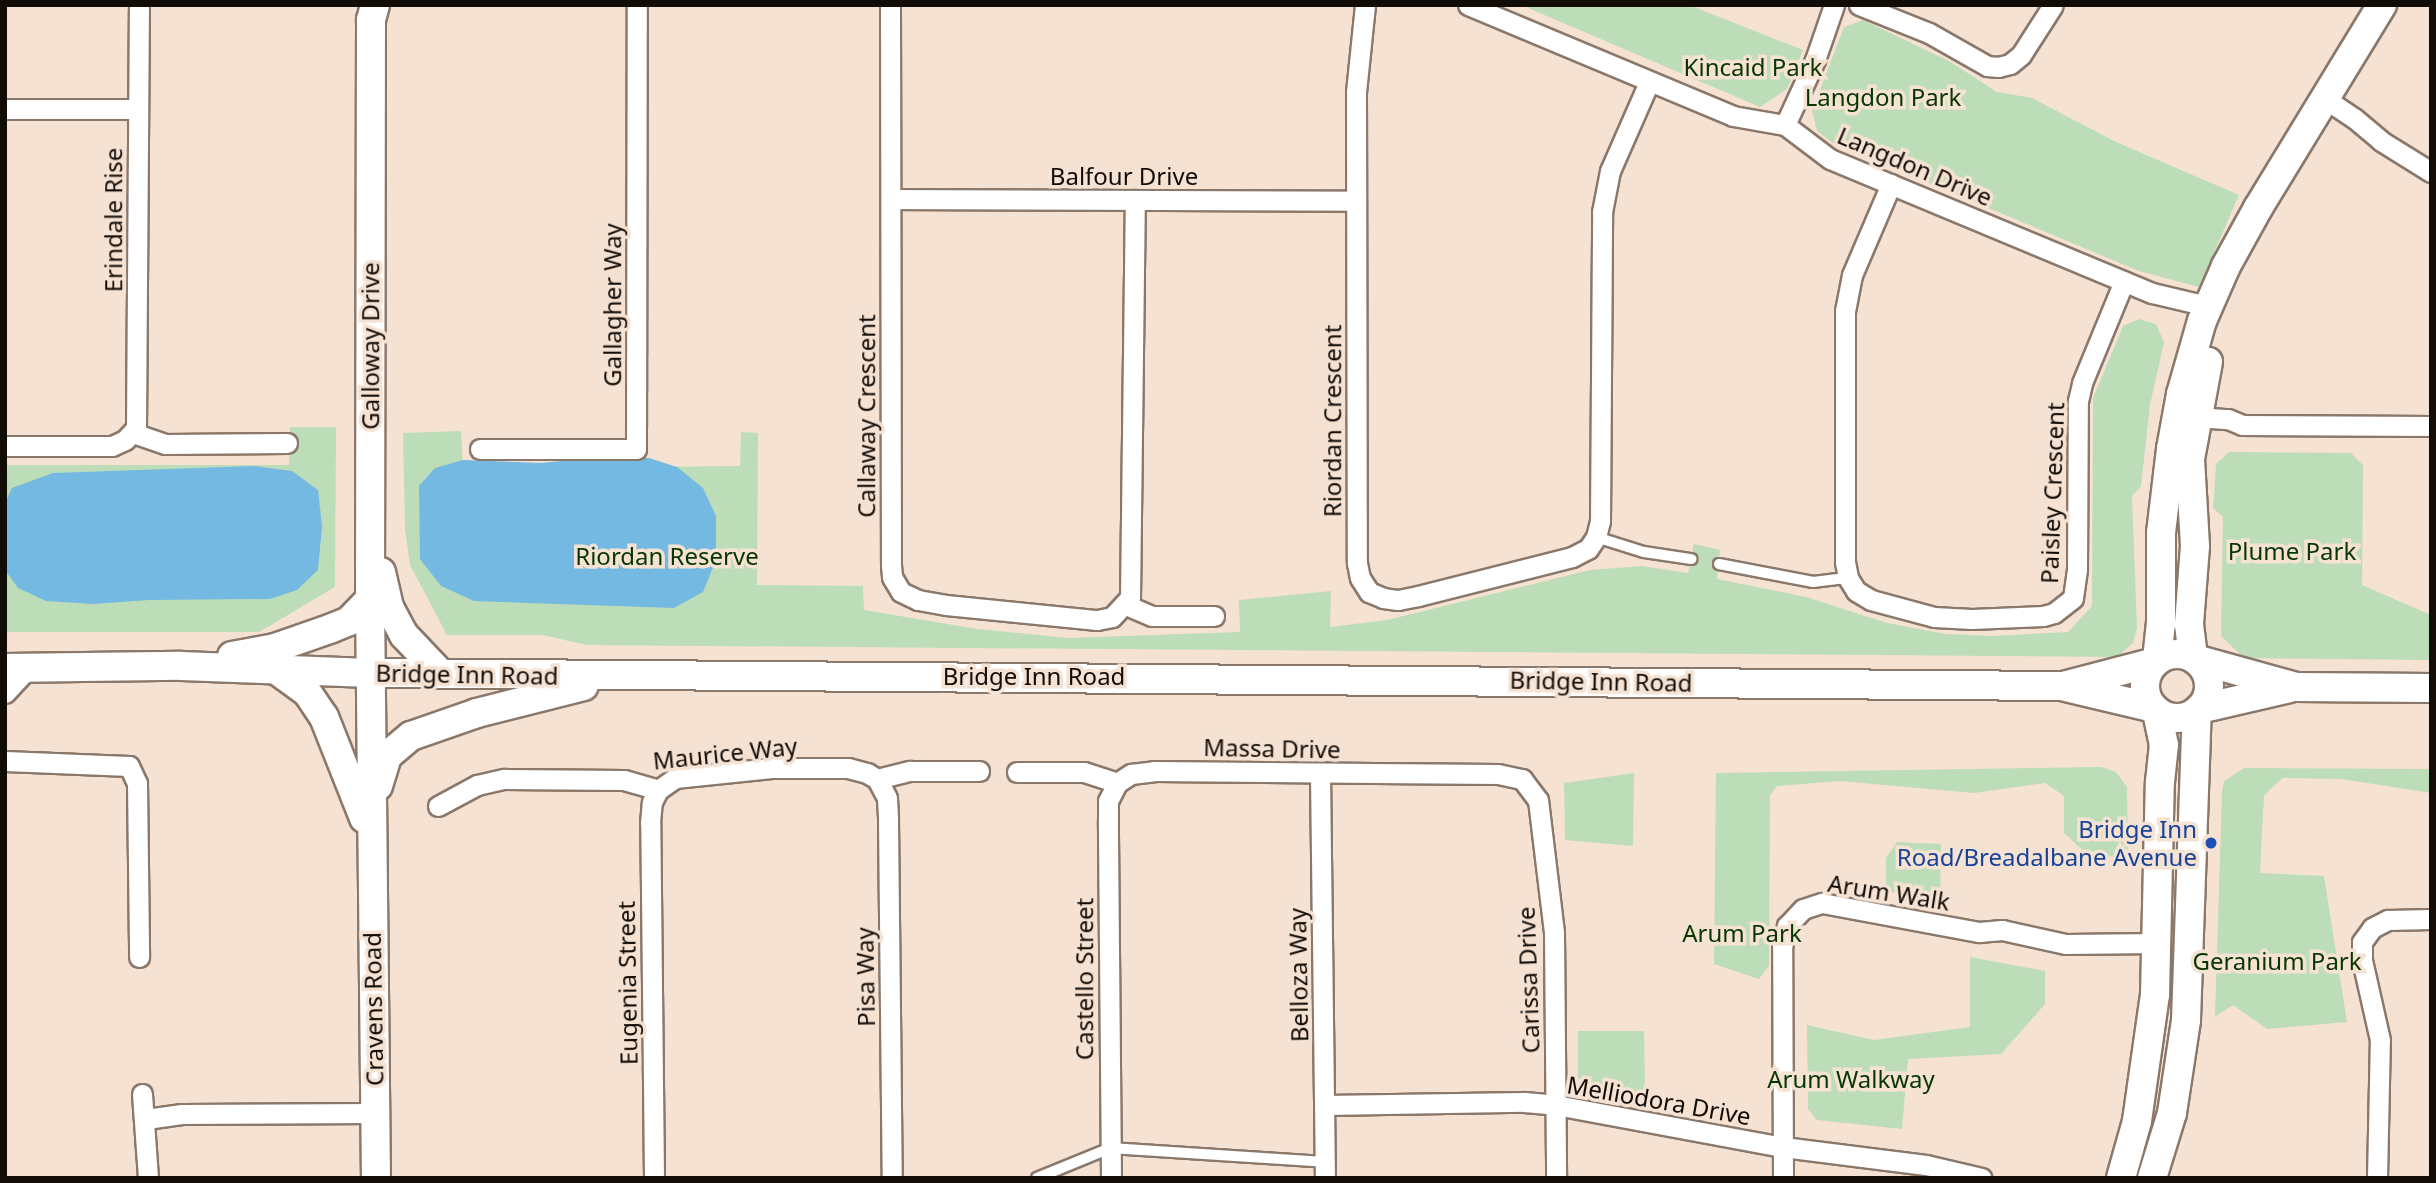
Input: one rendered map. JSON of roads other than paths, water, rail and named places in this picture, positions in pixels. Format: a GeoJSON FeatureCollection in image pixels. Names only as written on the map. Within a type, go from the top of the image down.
{"type":"FeatureCollection","features":[{"type":"Feature","properties":{"kind":"street","name":"Erindale Rise"},"geometry":{"type":"LineString","coordinates":[[133,433],[138,409],[139,5]]}},
{"type":"Feature","properties":{"kind":"street","name":"Gallagher Way"},"geometry":{"type":"LineString","coordinates":[[480,449],[636,449],[637,5]]}},
{"type":"Feature","properties":{"kind":"street","name":"Callaway Crescent"},"geometry":{"type":"LineString","coordinates":[[890,5],[892,577],[901,592],[918,600],[946,605],[1097,620],[1112,617],[1126,605]]}},
{"type":"Feature","properties":{"kind":"street","name":"Riordan Crescent"},"geometry":{"type":"LineString","coordinates":[[1365,5],[1357,73],[1357,563],[1360,578],[1369,592],[1398,600],[1572,557],[1588,549],[1596,537]]}},
{"type":"Feature","properties":{"kind":"street","name":"Langdon Drive"},"geometry":{"type":"LineString","coordinates":[[1468,5],[1740,119],[1785,125],[1830,159],[2152,293],[2172,308],[2209,315]]}},
{"type":"Feature","properties":{"kind":"street"},"geometry":{"type":"LineString","coordinates":[[1785,125],[1815,60],[1834,5]]}},
{"type":"Feature","properties":{"kind":"street"},"geometry":{"type":"LineString","coordinates":[[1860,5],[1929,33],[1987,66],[1998,67],[2021,55],[2053,5]]}},
{"type":"Feature","properties":{"kind":"street"},"geometry":{"type":"LineString","coordinates":[[2156,661],[2161,533],[2188,424],[2209,315],[2242,237],[2382,5]]}},
{"type":"Feature","properties":{"kind":"street","name":"Galloway Drive"},"geometry":{"type":"LineString","coordinates":[[370,673],[371,10]]}},
{"type":"Feature","properties":{"kind":"street"},"geometry":{"type":"LineString","coordinates":[[1596,537],[1600,502],[1602,212],[1610,171],[1649,82]]}},
{"type":"Feature","properties":{"kind":"street"},"geometry":{"type":"LineString","coordinates":[[2321,104],[2354,118],[2381,141],[2431,172]]}},
{"type":"Feature","properties":{"kind":"street"},"geometry":{"type":"LineString","coordinates":[[5,109],[138,109]]}},
{"type":"Feature","properties":{"kind":"street"},"geometry":{"type":"LineString","coordinates":[[1848,578],[1845,562],[1847,292],[1891,184]]}},
{"type":"Feature","properties":{"kind":"street","name":"Balfour Drive"},"geometry":{"type":"LineString","coordinates":[[891,200],[1356,201]]}},
{"type":"Feature","properties":{"kind":"street"},"geometry":{"type":"LineString","coordinates":[[1135,200],[1132,583],[1126,605],[1152,616],[1214,616]]}},
{"type":"Feature","properties":{"kind":"street","name":"Paisley Crescent"},"geometry":{"type":"LineString","coordinates":[[1848,578],[1856,591],[1871,600],[1934,617],[1972,620],[2043,616],[2054,613],[2073,598],[2077,568],[2078,401],[2081,383],[2124,281]]}},
{"type":"Feature","properties":{"kind":"street"},"geometry":{"type":"LineString","coordinates":[[2188,424],[2228,419],[2242,425],[2431,426]]}},
{"type":"Feature","properties":{"kind":"street"},"geometry":{"type":"LineString","coordinates":[[2152,1178],[2172,1113],[2186,1020],[2198,710],[2208,692],[2209,683],[2207,674],[2194,658],[2189,624],[2195,546],[2189,481],[2188,424]]}},
{"type":"Feature","properties":{"kind":"street"},"geometry":{"type":"LineString","coordinates":[[5,446],[112,446],[133,433],[165,444],[287,443]]}},
{"type":"Feature","properties":{"kind":"street"},"geometry":{"type":"LineString","coordinates":[[370,522],[389,607],[404,635],[440,673]]}},
{"type":"Feature","properties":{"kind":"street"},"geometry":{"type":"LineString","coordinates":[[181,666],[275,648],[332,628],[349,621],[370,599]]}},
{"type":"Feature","properties":{"kind":"street"},"geometry":{"type":"LineString","coordinates":[[2120,1178],[2131,1150],[2145,1078],[2158,943],[2160,782],[2164,745],[2155,709],[2145,690],[2149,670],[2156,661],[2174,653],[2296,687]]}},
{"type":"Feature","properties":{"kind":"street","name":"Bridge Inn Road"},"geometry":{"type":"LineString","coordinates":[[2063,686],[2156,661]]}},
{"type":"Feature","properties":{"kind":"street","name":"Bridge Inn Road"},"geometry":{"type":"LineString","coordinates":[[16,668],[181,666],[370,673],[632,676],[2063,686],[2155,709]]}},
{"type":"Feature","properties":{"kind":"street"},"geometry":{"type":"LineString","coordinates":[[5,693],[16,668]]}},
{"type":"Feature","properties":{"kind":"street","name":"Cravens Road"},"geometry":{"type":"LineString","coordinates":[[275,669],[307,692],[324,717],[346,766],[372,841]]}},
{"type":"Feature","properties":{"kind":"street","name":"Cravens Road"},"geometry":{"type":"LineString","coordinates":[[370,673],[376,1178]]}},
{"type":"Feature","properties":{"kind":"street","name":"Cravens Road"},"geometry":{"type":"LineString","coordinates":[[372,841],[380,775],[387,756],[411,736],[500,706],[632,676]]}},
{"type":"Feature","properties":{"kind":"street"},"geometry":{"type":"LineString","coordinates":[[2155,709],[2177,718],[2198,710],[2296,687],[2431,688]]}},
{"type":"Feature","properties":{"kind":"street"},"geometry":{"type":"LineString","coordinates":[[5,761],[129,766],[137,783],[139,957]]}},
{"type":"Feature","properties":{"kind":"street","name":"Maurice Way"},"geometry":{"type":"LineString","coordinates":[[438,806],[477,785],[504,779],[624,780],[657,790],[676,778],[771,768],[848,768],[877,779]]}},
{"type":"Feature","properties":{"kind":"street"},"geometry":{"type":"LineString","coordinates":[[877,779],[910,771],[979,771]]}},
{"type":"Feature","properties":{"kind":"street","name":"Massa Drive"},"geometry":{"type":"LineString","coordinates":[[1117,783],[1131,774],[1154,771],[1498,774],[1512,775],[1529,784]]}},
{"type":"Feature","properties":{"kind":"street"},"geometry":{"type":"LineString","coordinates":[[1017,772],[1084,772],[1117,783]]}},
{"type":"Feature","properties":{"kind":"street","name":"Belloza Way"},"geometry":{"type":"LineString","coordinates":[[1320,772],[1325,1170]]}},
{"type":"Feature","properties":{"kind":"street","name":"Pisa Way"},"geometry":{"type":"LineString","coordinates":[[877,779],[887,798],[892,1178]]}},
{"type":"Feature","properties":{"kind":"street","name":"Castello Street"},"geometry":{"type":"LineString","coordinates":[[1111,1178],[1108,801],[1117,783]]}},
{"type":"Feature","properties":{"kind":"street","name":"Carissa Drive"},"geometry":{"type":"LineString","coordinates":[[1529,784],[1538,800],[1554,933],[1556,1178]]}},
{"type":"Feature","properties":{"kind":"street","name":"Eugenia Street"},"geometry":{"type":"LineString","coordinates":[[654,1178],[650,823],[652,802],[657,790]]}},
{"type":"Feature","properties":{"kind":"street","name":"Arum Walk"},"geometry":{"type":"LineString","coordinates":[[1783,1178],[1783,936],[1794,916],[1803,909],[1822,903],[1979,932],[2002,930],[2065,944],[2158,943]]}},
{"type":"Feature","properties":{"kind":"street"},"geometry":{"type":"LineString","coordinates":[[2377,1178],[2380,1040],[2362,960],[2362,942],[2372,928],[2388,920],[2431,919]]}},
{"type":"Feature","properties":{"kind":"street"},"geometry":{"type":"LineString","coordinates":[[142,1094],[148,1178]]}},
{"type":"Feature","properties":{"kind":"street","name":"Melliodora Drive"},"geometry":{"type":"LineString","coordinates":[[1325,1105],[1498,1102],[1556,1105],[1783,1147],[1926,1164],[1982,1178]]}},
{"type":"Feature","properties":{"kind":"street"},"geometry":{"type":"LineString","coordinates":[[145,1119],[182,1114],[375,1112]]}},
{"type":"Feature","properties":{"kind":"lane"},"geometry":{"type":"LineString","coordinates":[[1596,537],[1644,552],[1691,559]]}},
{"type":"Feature","properties":{"kind":"lane"},"geometry":{"type":"LineString","coordinates":[[1718,564],[1814,582],[1848,578]]}},
{"type":"Feature","properties":{"kind":"lane"},"geometry":{"type":"LineString","coordinates":[[1037,1178],[1110,1148],[1325,1170]]}},
{"type":"Feature","properties":{"kind":"water"},"geometry":{"type":"Polygon","coordinates":[[[589,458],[649,458],[677,467],[703,488],[716,516],[716,560],[703,592],[674,608],[474,601],[441,586],[420,559],[419,486],[435,468],[463,460],[541,463],[589,458]]]}},
{"type":"Feature","properties":{"kind":"water"},"geometry":{"type":"Polygon","coordinates":[[[254,466],[292,471],[318,490],[322,526],[318,570],[297,590],[270,599],[149,600],[93,604],[46,601],[18,588],[5,570],[5,503],[12,488],[53,473],[254,466]]]}},
{"type":"Feature","properties":{"kind":"place","name":"Bridge Inn Road/Breadalbane Avenue"},"geometry":{"type":"Point","coordinates":[2211,843]}},
{"type":"Feature","properties":{"kind":"park label","name":"Kincaid Park"},"geometry":{"type":"Point","coordinates":[1753,67]}},
{"type":"Feature","properties":{"kind":"park label","name":"Langdon Park"},"geometry":{"type":"Point","coordinates":[1883,97]}},
{"type":"Feature","properties":{"kind":"park label","name":"Plume Park"},"geometry":{"type":"Point","coordinates":[2292,551]}},
{"type":"Feature","properties":{"kind":"park label","name":"Riordan Reserve"},"geometry":{"type":"Point","coordinates":[667,556]}},
{"type":"Feature","properties":{"kind":"park label","name":"Arum Park"},"geometry":{"type":"Point","coordinates":[1742,933]}},
{"type":"Feature","properties":{"kind":"park label","name":"Geranium Park"},"geometry":{"type":"Point","coordinates":[2277,961]}},
{"type":"Feature","properties":{"kind":"park label","name":"Arum Walkway"},"geometry":{"type":"Point","coordinates":[1851,1079]}}]}
